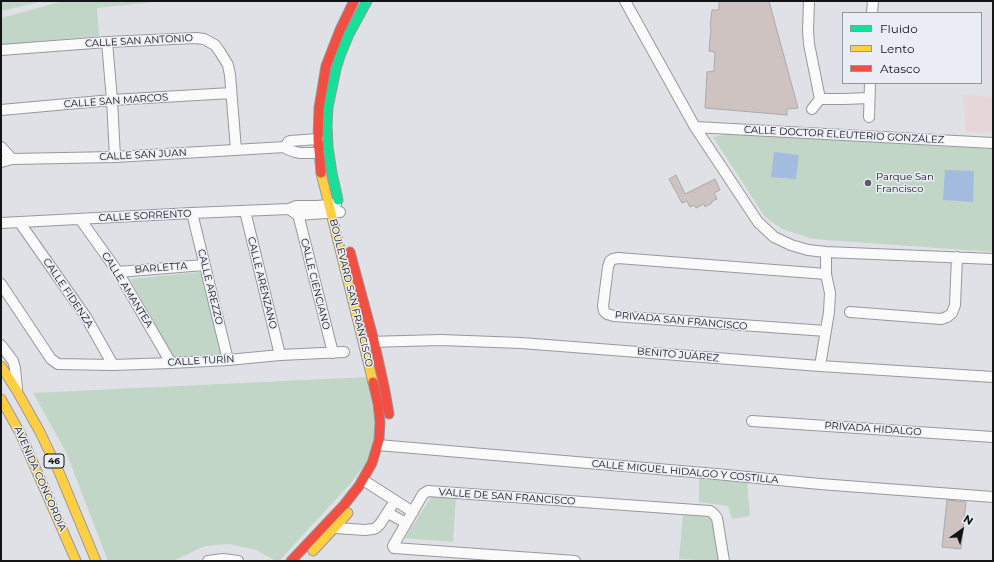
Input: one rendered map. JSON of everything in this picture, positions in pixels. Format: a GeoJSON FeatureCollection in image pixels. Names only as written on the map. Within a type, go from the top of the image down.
{"type":"FeatureCollection","features":[{"type":"Feature","properties":{"kind":"street","name":"BOULEVARD SAN FRANCISCO"},"geometry":{"type":"LineString","coordinates":[[343,223],[335,208],[321,172],[318,139],[319,108],[326,66],[340,30],[354,1]]}},
{"type":"Feature","properties":{"kind":"street","name":"BOULEVARD SAN FRANCISCO"},"geometry":{"type":"LineString","coordinates":[[366,486],[372,463],[385,445],[378,404],[363,342],[335,208],[328,148],[327,121],[328,106],[340,56],[349,34],[367,1]]}},
{"type":"Feature","properties":{"kind":"street"},"geometry":{"type":"LineString","coordinates":[[625,1],[695,127],[758,222],[774,237],[791,245],[808,250],[826,252],[993,259]]}},
{"type":"Feature","properties":{"kind":"street"},"geometry":{"type":"LineString","coordinates":[[809,1],[808,44],[820,98],[812,109]]}},
{"type":"Feature","properties":{"kind":"street"},"geometry":{"type":"LineString","coordinates":[[872,12],[873,1]]}},
{"type":"Feature","properties":{"kind":"street","name":"CALLE SAN ANTONIO"},"geometry":{"type":"LineString","coordinates":[[1,50],[107,42],[196,38],[204,39],[215,45],[226,60],[229,70],[236,150]]}},
{"type":"Feature","properties":{"kind":"street"},"geometry":{"type":"LineString","coordinates":[[107,42],[115,157]]}},
{"type":"Feature","properties":{"kind":"street"},"geometry":{"type":"LineString","coordinates":[[869,117],[870,84]]}},
{"type":"Feature","properties":{"kind":"street","name":"CALLE SAN MARCOS"},"geometry":{"type":"LineString","coordinates":[[1,110],[112,100],[231,93]]}},
{"type":"Feature","properties":{"kind":"street"},"geometry":{"type":"LineString","coordinates":[[820,98],[869,98]]}},
{"type":"Feature","properties":{"kind":"street","name":"CALLE DOCTOR ELEUTERIO GONZÁLEZ"},"geometry":{"type":"LineString","coordinates":[[695,127],[993,143]]}},
{"type":"Feature","properties":{"kind":"street","name":"CALLE SAN JUAN"},"geometry":{"type":"LineString","coordinates":[[1,162],[12,159],[115,157],[236,150],[284,146],[290,141],[318,139]]}},
{"type":"Feature","properties":{"kind":"street","name":"CALLE SAN JUAN"},"geometry":{"type":"LineString","coordinates":[[284,146],[290,151],[300,153],[319,153]]}},
{"type":"Feature","properties":{"kind":"street"},"geometry":{"type":"LineString","coordinates":[[1,147],[12,159]]}},
{"type":"Feature","properties":{"kind":"street","name":"CALLE SORRENTO"},"geometry":{"type":"LineString","coordinates":[[1,223],[192,213],[335,208]]}},
{"type":"Feature","properties":{"kind":"street","name":"CALLE CIENCIANO"},"geometry":{"type":"LineString","coordinates":[[294,210],[333,353]]}},
{"type":"Feature","properties":{"kind":"street","name":"CALLE ARENZANO"},"geometry":{"type":"LineString","coordinates":[[245,211],[280,355]]}},
{"type":"Feature","properties":{"kind":"street","name":"CALLE AREZZO"},"geometry":{"type":"LineString","coordinates":[[192,213],[228,360]]}},
{"type":"Feature","properties":{"kind":"street","name":"CALLE AMANTEA"},"geometry":{"type":"LineString","coordinates":[[80,220],[118,272],[171,363]]}},
{"type":"Feature","properties":{"kind":"street","name":"CALLE FIDENZA"},"geometry":{"type":"LineString","coordinates":[[20,223],[86,317],[112,365]]}},
{"type":"Feature","properties":{"kind":"street","name":"BOULEVARD SAN FRANCISCO"},"geometry":{"type":"LineString","coordinates":[[348,243],[374,341],[385,391],[389,424]]}},
{"type":"Feature","properties":{"kind":"street"},"geometry":{"type":"LineString","coordinates":[[820,366],[829,312],[830,293],[826,274],[826,252]]}},
{"type":"Feature","properties":{"kind":"street"},"geometry":{"type":"LineString","coordinates":[[850,312],[941,319],[948,317],[952,313],[955,306],[957,257]]}},
{"type":"Feature","properties":{"kind":"street","name":"PRIVADA SAN FRANCISCO"},"geometry":{"type":"LineString","coordinates":[[826,274],[618,258],[610,261],[608,267],[603,306],[604,311],[607,314],[614,316],[826,331]]}},
{"type":"Feature","properties":{"kind":"street","name":"BARLETTA"},"geometry":{"type":"LineString","coordinates":[[118,272],[204,265]]}},
{"type":"Feature","properties":{"kind":"street","name":"CALLE TURÍN"},"geometry":{"type":"LineString","coordinates":[[1,284],[51,359],[58,364],[112,365],[171,363],[344,352]]}},
{"type":"Feature","properties":{"kind":"street","name":"BENITO JUÁREZ"},"geometry":{"type":"LineString","coordinates":[[363,342],[441,340],[521,343],[820,366],[993,377]]}},
{"type":"Feature","properties":{"kind":"street"},"geometry":{"type":"LineString","coordinates":[[1,345],[13,361],[17,391]]}},
{"type":"Feature","properties":{"kind":"street","name":"AVENIDA CONCORDIA"},"geometry":{"type":"LineString","coordinates":[[1,366],[40,432],[60,472],[96,561]]}},
{"type":"Feature","properties":{"kind":"street","name":"AVENIDA CONCORDIA"},"geometry":{"type":"LineString","coordinates":[[1,399],[20,433],[76,561]]}},
{"type":"Feature","properties":{"kind":"street","name":"PRIVADA HIDALGO"},"geometry":{"type":"LineString","coordinates":[[752,421],[993,437]]}},
{"type":"Feature","properties":{"kind":"street","name":"CALLE MIGUEL HIDALGO Y COSTILLA"},"geometry":{"type":"LineString","coordinates":[[385,445],[820,484],[993,497]]}},
{"type":"Feature","properties":{"kind":"street","name":"BOULEVARD SAN FRANCISCO"},"geometry":{"type":"LineString","coordinates":[[291,561],[344,504],[376,476]]}},
{"type":"Feature","properties":{"kind":"street"},"geometry":{"type":"LineString","coordinates":[[366,486],[413,512]]}},
{"type":"Feature","properties":{"kind":"street","name":"VALLE DE SAN FRANCISCO"},"geometry":{"type":"LineString","coordinates":[[575,561],[394,547],[393,545],[423,494],[428,491],[712,512],[718,518],[724,561]]}},
{"type":"Feature","properties":{"kind":"street"},"geometry":{"type":"LineString","coordinates":[[324,525],[335,528],[365,530],[373,529],[380,524],[395,501]]}},
{"type":"Feature","properties":{"kind":"street"},"geometry":{"type":"LineString","coordinates":[[308,556],[353,508]]}},
{"type":"Feature","properties":{"kind":"street"},"geometry":{"type":"LineString","coordinates":[[388,513],[406,523]]}},
{"type":"Feature","properties":{"kind":"street"},"geometry":{"type":"LineString","coordinates":[[57,515],[70,532],[81,561]]}},
{"type":"Feature","properties":{"kind":"street"},"geometry":{"type":"LineString","coordinates":[[208,561],[223,559],[238,561]]}},
{"type":"Feature","properties":{"kind":"shaded area"},"geometry":{"type":"Polygon","coordinates":[[[963,95],[993,97],[993,133],[966,132],[963,95]]]}},
{"type":"Feature","properties":{"kind":"green space"},"geometry":{"type":"Polygon","coordinates":[[[1,1],[43,1],[1,11],[1,1]]]}},
{"type":"Feature","properties":{"kind":"green space"},"geometry":{"type":"Polygon","coordinates":[[[63,1],[156,1],[97,8],[99,36],[1,45],[1,18],[63,1]]]}},
{"type":"Feature","properties":{"kind":"green space","name":"Parque San Francisco"},"geometry":{"type":"Polygon","coordinates":[[[728,134],[993,149],[993,252],[813,239],[782,229],[765,217],[713,137],[728,134]]]}},
{"type":"Feature","properties":{"kind":"green space"},"geometry":{"type":"Polygon","coordinates":[[[200,272],[222,354],[174,358],[130,279],[200,272]]]}},
{"type":"Feature","properties":{"kind":"green space"},"geometry":{"type":"Polygon","coordinates":[[[367,377],[376,428],[373,445],[365,464],[351,483],[279,561],[276,561],[256,550],[229,544],[205,546],[173,561],[108,561],[66,452],[33,393],[367,377]]]}},
{"type":"Feature","properties":{"kind":"green space"},"geometry":{"type":"Polygon","coordinates":[[[699,479],[747,482],[750,516],[732,519],[728,506],[699,502],[699,479]]]}},
{"type":"Feature","properties":{"kind":"green space"},"geometry":{"type":"Polygon","coordinates":[[[433,494],[456,498],[453,542],[405,538],[433,494]]]}},
{"type":"Feature","properties":{"kind":"green space"},"geometry":{"type":"Polygon","coordinates":[[[683,514],[713,517],[720,561],[679,559],[683,514]]]}},
{"type":"Feature","properties":{"kind":"water"},"geometry":{"type":"Polygon","coordinates":[[[774,152],[799,155],[796,179],[771,177],[774,152]]]}},
{"type":"Feature","properties":{"kind":"water"},"geometry":{"type":"Polygon","coordinates":[[[945,170],[974,171],[973,202],[943,200],[945,170]]]}},
{"type":"Feature","properties":{"kind":"building"},"geometry":{"type":"Polygon","coordinates":[[[719,1],[769,1],[798,108],[787,109],[787,115],[705,108],[707,72],[714,71],[715,52],[709,51],[712,10],[719,10],[719,1]]]}},
{"type":"Feature","properties":{"kind":"building"},"geometry":{"type":"Polygon","coordinates":[[[676,175],[685,194],[715,179],[720,190],[714,193],[717,199],[705,207],[704,204],[696,208],[694,205],[690,207],[687,201],[682,203],[669,179],[676,175]]]}},
{"type":"Feature","properties":{"kind":"building"},"geometry":{"type":"Polygon","coordinates":[[[947,500],[966,502],[961,549],[942,547],[947,500]]]}},
{"type":"Feature","properties":{"kind":"traffic: fast"},"geometry":{"type":"LineString","coordinates":[[338,200],[328,147],[328,107],[340,56],[349,34],[367,1]]}},
{"type":"Feature","properties":{"kind":"traffic: slow"},"geometry":{"type":"LineString","coordinates":[[321,173],[373,382]]}},
{"type":"Feature","properties":{"kind":"traffic: slow"},"geometry":{"type":"LineString","coordinates":[[1,366],[40,432],[59,472],[96,561]]}},
{"type":"Feature","properties":{"kind":"traffic: slow"},"geometry":{"type":"LineString","coordinates":[[1,399],[20,433],[76,561]]}},
{"type":"Feature","properties":{"kind":"traffic: slow"},"geometry":{"type":"LineString","coordinates":[[313,551],[348,513]]}},
{"type":"Feature","properties":{"kind":"traffic: jam"},"geometry":{"type":"LineString","coordinates":[[321,173],[318,139],[319,108],[326,66],[340,30],[354,1]]}},
{"type":"Feature","properties":{"kind":"traffic: jam"},"geometry":{"type":"LineString","coordinates":[[350,252],[374,341],[389,414]]}},
{"type":"Feature","properties":{"kind":"traffic: jam"},"geometry":{"type":"LineString","coordinates":[[291,561],[344,505],[359,486],[372,463],[379,440],[380,422],[373,382]]}},
{"type":"Feature","properties":{"kind":"place","name":"Parque San Francisco"},"geometry":{"type":"Point","coordinates":[868,183]}}]}
